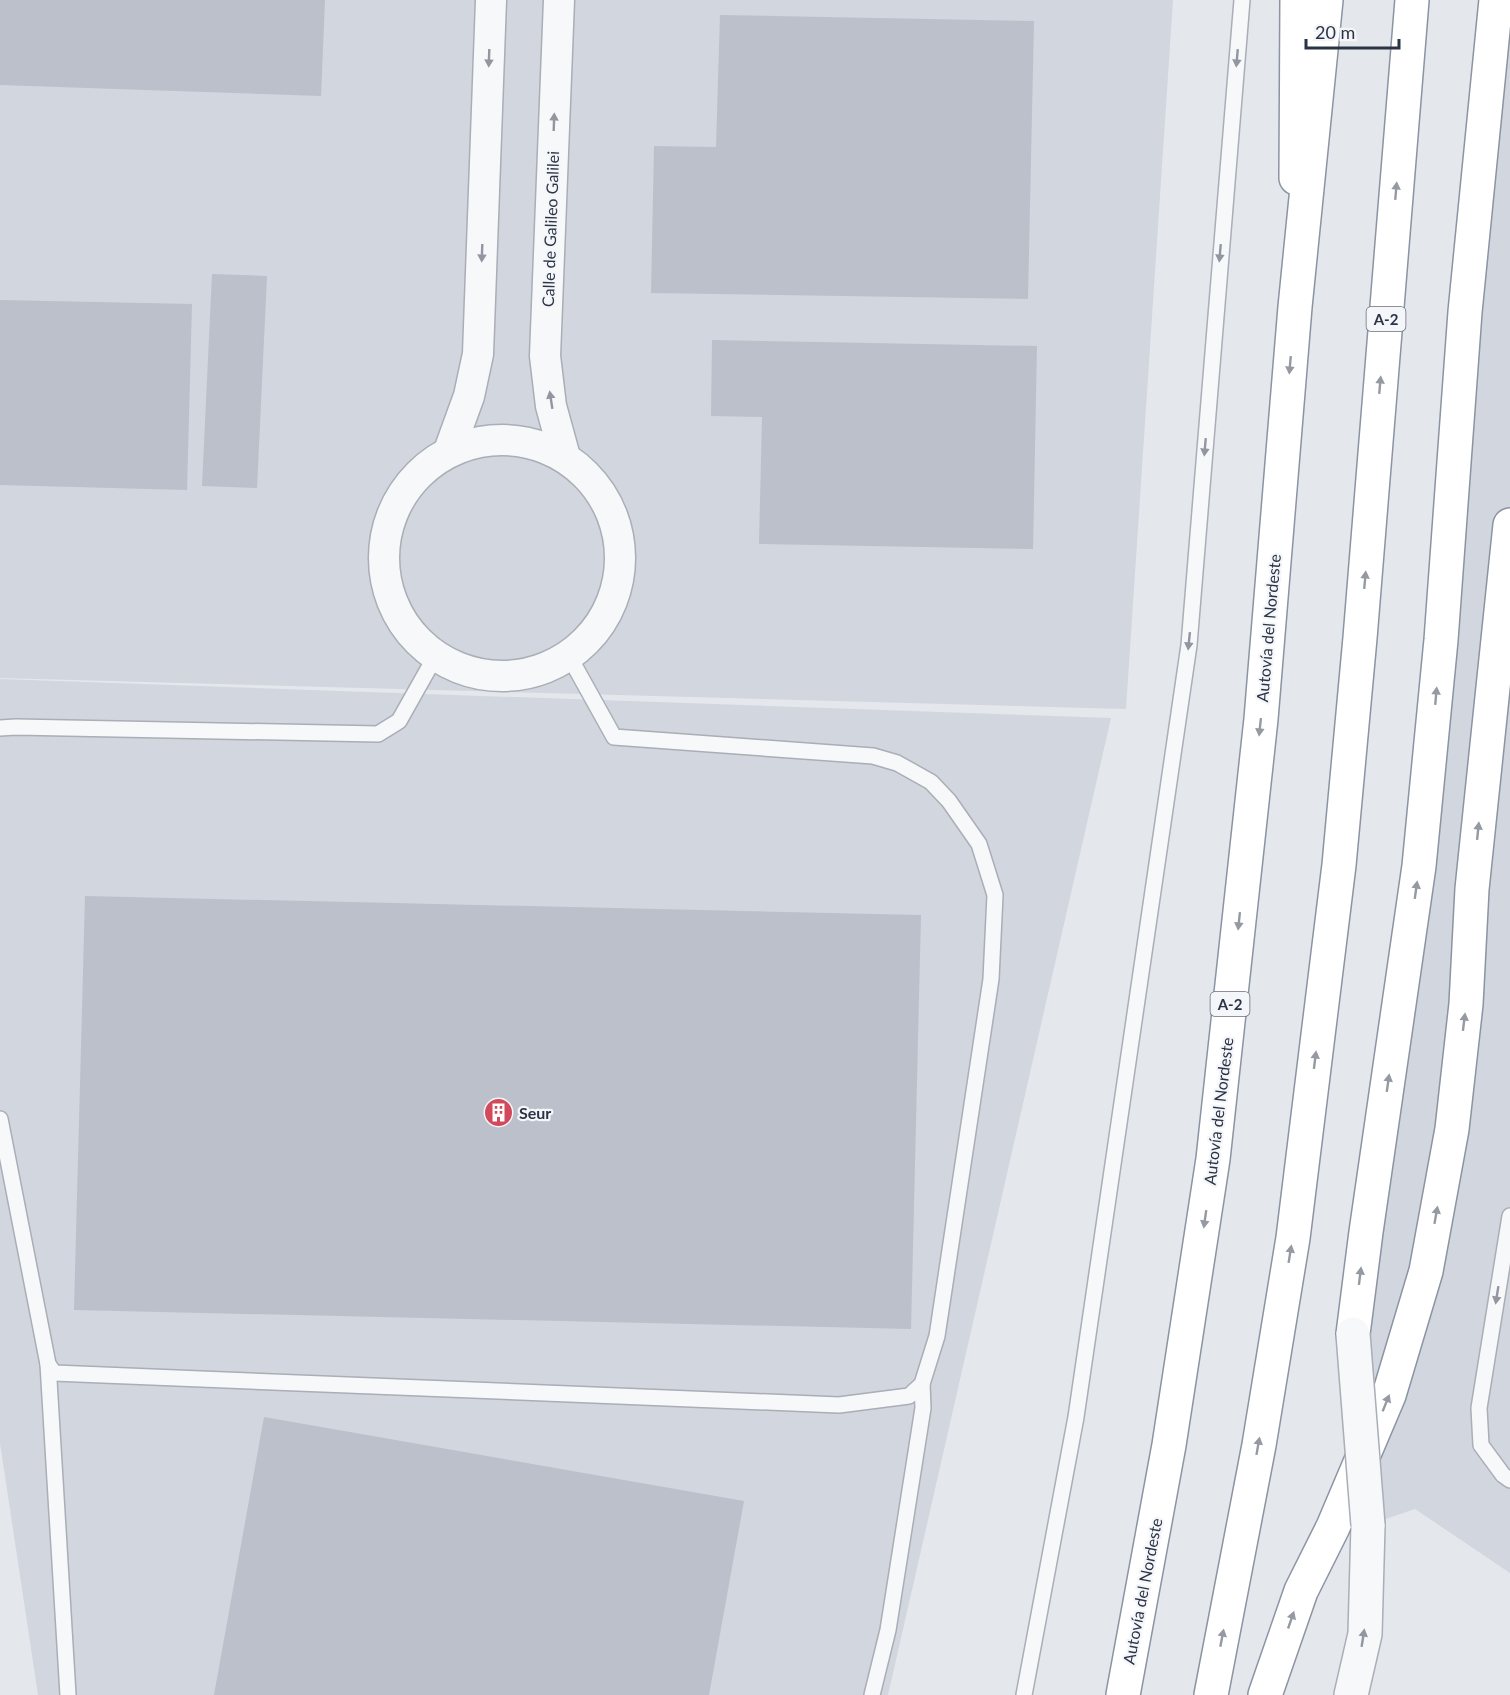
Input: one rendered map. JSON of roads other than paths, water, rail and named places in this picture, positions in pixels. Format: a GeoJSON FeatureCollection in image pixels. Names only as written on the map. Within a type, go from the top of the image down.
{"type":"FeatureCollection","features":[{"type":"Feature","properties":{"kind":"highway"},"geometry":{"type":"LineString","coordinates":[[1295,307],[1297,0]]}},
{"type":"Feature","properties":{"kind":"highway","name":"A-2"},"geometry":{"type":"LineString","coordinates":[[1295,307],[1326,0]]}},
{"type":"Feature","properties":{"kind":"highway","name":"A-2"},"geometry":{"type":"LineString","coordinates":[[1210,1695],[1259,1445],[1293,1238],[1339,865],[1360,638],[1412,0]]}},
{"type":"Feature","properties":{"kind":"highway"},"geometry":{"type":"LineString","coordinates":[[1353,1334],[1365,1232],[1419,866],[1441,640],[1465,312],[1496,0]]}},
{"type":"Feature","properties":{"kind":"highway","name":"Autovía del Nordeste"},"geometry":{"type":"LineString","coordinates":[[1123,1695],[1169,1445],[1213,1159],[1261,718],[1295,307]]}},
{"type":"Feature","properties":{"kind":"highway"},"geometry":{"type":"LineString","coordinates":[[1264,1695],[1301,1591],[1334,1527],[1389,1395],[1426,1271],[1452,1129],[1465,1015],[1472,889],[1510,525]]}},
{"type":"Feature","properties":{"kind":"street"},"geometry":{"type":"LineString","coordinates":[[448,451],[470,396],[478,354],[491,0]]}},
{"type":"Feature","properties":{"kind":"street","name":"Calle de Galileo Galilei"},"geometry":{"type":"LineString","coordinates":[[559,0],[545,356],[551,406],[565,457]]}},
{"type":"Feature","properties":{"kind":"street"},"geometry":{"type":"LineString","coordinates":[[491,440],[528,442],[565,457],[596,484],[614,518],[621,556],[615,594],[595,632],[569,656],[542,670],[507,677],[470,672],[435,657],[400,620],[384,580],[384,541],[400,496],[422,469],[448,451],[491,440]]}},
{"type":"Feature","properties":{"kind":"street"},"geometry":{"type":"LineString","coordinates":[[1352,1695],[1365,1634],[1368,1525],[1353,1334]]}},
{"type":"Feature","properties":{"kind":"lane"},"geometry":{"type":"LineString","coordinates":[[1024,1695],[1076,1417],[1189,645],[1242,0]]}},
{"type":"Feature","properties":{"kind":"lane"},"geometry":{"type":"LineString","coordinates":[[569,656],[614,737],[873,756],[897,763],[931,782],[950,801],[979,844],[995,895],[991,979],[936,1336],[922,1384],[924,1408],[888,1630],[872,1695]]}},
{"type":"Feature","properties":{"kind":"lane"},"geometry":{"type":"LineString","coordinates":[[0,728],[378,734],[399,721],[435,657]]}},
{"type":"Feature","properties":{"kind":"lane"},"geometry":{"type":"LineString","coordinates":[[0,1119],[48,1364],[68,1695]]}},
{"type":"Feature","properties":{"kind":"lane"},"geometry":{"type":"LineString","coordinates":[[1510,1216],[1479,1408],[1481,1445],[1503,1475],[1510,1480]]}},
{"type":"Feature","properties":{"kind":"lane"},"geometry":{"type":"LineString","coordinates":[[48,1364],[54,1373],[839,1405],[909,1396],[922,1384]]}},
{"type":"Feature","properties":{"kind":"place","name":"Seur"},"geometry":{"type":"Point","coordinates":[498,1112]}}]}
